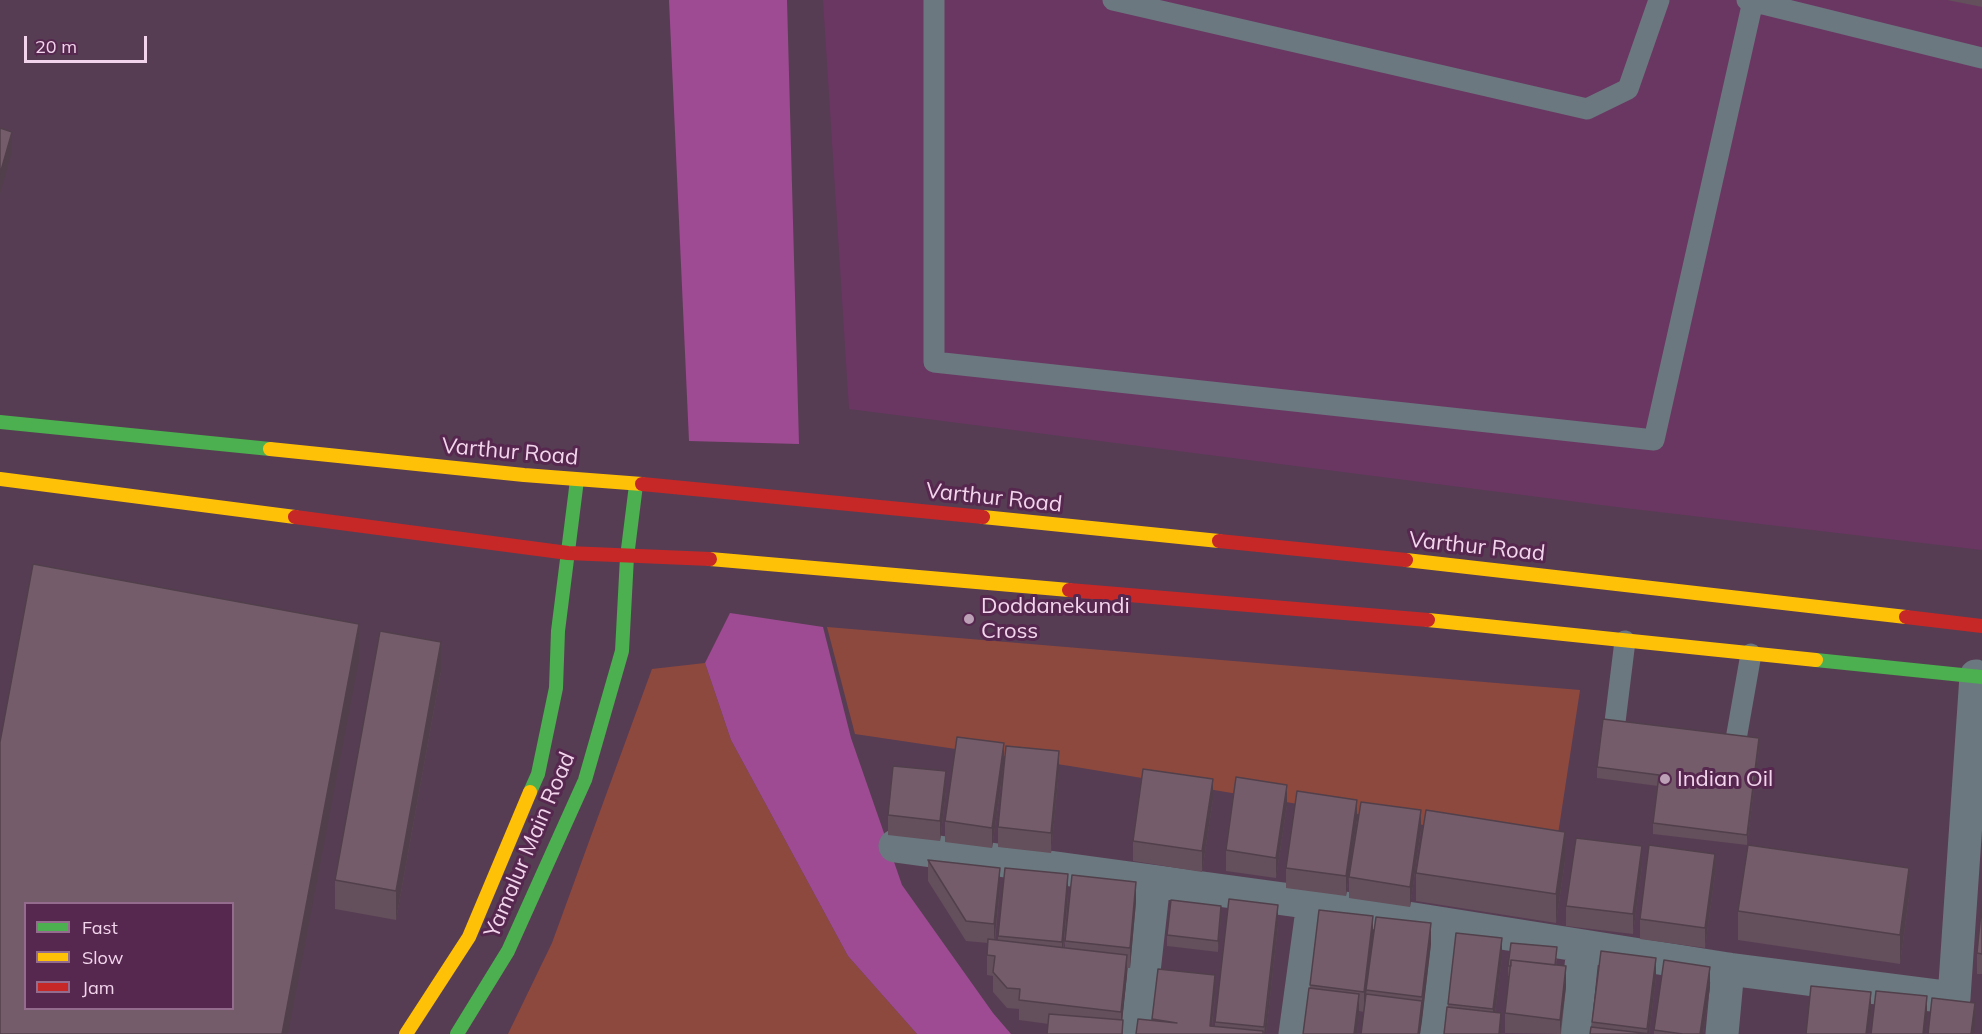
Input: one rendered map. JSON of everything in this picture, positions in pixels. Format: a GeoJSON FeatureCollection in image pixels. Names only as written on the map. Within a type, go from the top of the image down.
{"type":"FeatureCollection","features":[{"type":"Feature","properties":{"kind":"main road","name":"Varthur Road"},"geometry":{"type":"LineString","coordinates":[[0,422],[1463,567],[1982,626]]}},
{"type":"Feature","properties":{"kind":"main road"},"geometry":{"type":"LineString","coordinates":[[0,478],[568,553],[704,559],[1460,624],[1979,676]]}},
{"type":"Feature","properties":{"kind":"main road","name":"Yamalur Main Road"},"geometry":{"type":"LineString","coordinates":[[406,1034],[469,937],[538,774],[556,688],[558,631],[577,480]]}},
{"type":"Feature","properties":{"kind":"main road","name":"Yamalur Main Road"},"geometry":{"type":"LineString","coordinates":[[457,1034],[508,951],[585,780],[622,651],[627,557],[636,485]]}},
{"type":"Feature","properties":{"kind":"street"},"geometry":{"type":"LineString","coordinates":[[895,846],[1312,903],[1728,969],[1954,998],[1979,676]]}},
{"type":"Feature","properties":{"kind":"street"},"geometry":{"type":"LineString","coordinates":[[1137,1034],[1154,882]]}},
{"type":"Feature","properties":{"kind":"street"},"geometry":{"type":"LineString","coordinates":[[1295,1034],[1312,903]]}},
{"type":"Feature","properties":{"kind":"street"},"geometry":{"type":"LineString","coordinates":[[1433,1034],[1445,924]]}},
{"type":"Feature","properties":{"kind":"street"},"geometry":{"type":"LineString","coordinates":[[1574,1034],[1582,947]]}},
{"type":"Feature","properties":{"kind":"street"},"geometry":{"type":"LineString","coordinates":[[1722,1034],[1728,969]]}},
{"type":"Feature","properties":{"kind":"lane"},"geometry":{"type":"LineString","coordinates":[[934,0],[934,362],[1654,440],[1750,1],[1815,8],[1982,58]]}},
{"type":"Feature","properties":{"kind":"lane"},"geometry":{"type":"LineString","coordinates":[[1113,0],[1174,7],[1587,109],[1628,89],[1659,0]]}},
{"type":"Feature","properties":{"kind":"lane"},"geometry":{"type":"LineString","coordinates":[[1624,641],[1612,746],[1634,749]]}},
{"type":"Feature","properties":{"kind":"lane"},"geometry":{"type":"LineString","coordinates":[[1711,759],[1733,762],[1751,654]]}},
{"type":"Feature","properties":{"kind":"shaded area"},"geometry":{"type":"Polygon","coordinates":[[[669,0],[787,0],[799,444],[689,441],[669,0]]]}},
{"type":"Feature","properties":{"kind":"shaded area"},"geometry":{"type":"Polygon","coordinates":[[[823,0],[1982,0],[1982,550],[1625,508],[849,409],[823,0]]]}},
{"type":"Feature","properties":{"kind":"shaded area"},"geometry":{"type":"Polygon","coordinates":[[[730,613],[823,627],[851,738],[902,885],[993,1013],[1011,1034],[917,1034],[848,956],[731,740],[705,663],[730,613]]]}},
{"type":"Feature","properties":{"kind":"shaded area"},"geometry":{"type":"Polygon","coordinates":[[[827,627],[1580,690],[1556,847],[1070,766],[855,734],[827,627]]]}},
{"type":"Feature","properties":{"kind":"shaded area"},"geometry":{"type":"Polygon","coordinates":[[[705,663],[731,740],[848,956],[917,1034],[508,1034],[552,943],[652,669],[705,663]]]}},
{"type":"Feature","properties":{"kind":"building"},"geometry":{"type":"Polygon","coordinates":[[[0,128],[12,132],[0,174],[0,128]]]}},
{"type":"Feature","properties":{"kind":"building"},"geometry":{"type":"Polygon","coordinates":[[[33,564],[359,624],[282,1034],[0,1034],[0,742],[33,564]]]}},
{"type":"Feature","properties":{"kind":"building"},"geometry":{"type":"Polygon","coordinates":[[[380,631],[441,642],[396,891],[335,880],[380,631]]]}},
{"type":"Feature","properties":{"kind":"building"},"geometry":{"type":"Polygon","coordinates":[[[1603,719],[1759,738],[1747,835],[1653,823],[1659,775],[1597,767],[1603,719]]]}},
{"type":"Feature","properties":{"kind":"building"},"geometry":{"type":"Polygon","coordinates":[[[957,737],[1004,743],[992,828],[945,821],[957,737]]]}},
{"type":"Feature","properties":{"kind":"building"},"geometry":{"type":"Polygon","coordinates":[[[1006,746],[1059,751],[1051,833],[998,827],[1006,746]]]}},
{"type":"Feature","properties":{"kind":"building"},"geometry":{"type":"Polygon","coordinates":[[[893,766],[946,771],[940,821],[888,815],[893,766]]]}},
{"type":"Feature","properties":{"kind":"building"},"geometry":{"type":"Polygon","coordinates":[[[1143,769],[1213,779],[1202,851],[1133,841],[1143,769]]]}},
{"type":"Feature","properties":{"kind":"building"},"geometry":{"type":"Polygon","coordinates":[[[1236,777],[1287,785],[1276,858],[1226,850],[1236,777]]]}},
{"type":"Feature","properties":{"kind":"building"},"geometry":{"type":"Polygon","coordinates":[[[1297,791],[1357,800],[1346,876],[1286,868],[1297,791]]]}},
{"type":"Feature","properties":{"kind":"building"},"geometry":{"type":"Polygon","coordinates":[[[1361,802],[1421,810],[1410,887],[1349,877],[1361,802]]]}},
{"type":"Feature","properties":{"kind":"building"},"geometry":{"type":"Polygon","coordinates":[[[1426,810],[1565,832],[1556,894],[1416,873],[1426,810]]]}},
{"type":"Feature","properties":{"kind":"building"},"geometry":{"type":"Polygon","coordinates":[[[1576,838],[1642,846],[1633,914],[1566,906],[1576,838]]]}},
{"type":"Feature","properties":{"kind":"building"},"geometry":{"type":"Polygon","coordinates":[[[1649,845],[1715,854],[1705,928],[1640,919],[1649,845]]]}},
{"type":"Feature","properties":{"kind":"building"},"geometry":{"type":"Polygon","coordinates":[[[1748,845],[1909,868],[1900,935],[1738,911],[1748,845]]]}},
{"type":"Feature","properties":{"kind":"building"},"geometry":{"type":"Polygon","coordinates":[[[928,860],[1000,868],[994,924],[966,921],[928,860]]]}},
{"type":"Feature","properties":{"kind":"building"},"geometry":{"type":"Polygon","coordinates":[[[1005,868],[1068,874],[1062,942],[998,936],[1005,868]]]}},
{"type":"Feature","properties":{"kind":"building"},"geometry":{"type":"Polygon","coordinates":[[[1072,875],[1136,882],[1130,948],[1065,941],[1072,875]]]}},
{"type":"Feature","properties":{"kind":"building"},"geometry":{"type":"Polygon","coordinates":[[[1229,899],[1278,905],[1264,1027],[1215,1022],[1229,899]]]}},
{"type":"Feature","properties":{"kind":"building"},"geometry":{"type":"Polygon","coordinates":[[[1171,900],[1221,906],[1218,941],[1167,935],[1171,900]]]}},
{"type":"Feature","properties":{"kind":"building"},"geometry":{"type":"Polygon","coordinates":[[[1982,902],[1982,954],[1977,953],[1982,902]]]}},
{"type":"Feature","properties":{"kind":"building"},"geometry":{"type":"Polygon","coordinates":[[[1319,910],[1373,916],[1364,992],[1310,985],[1319,910]]]}},
{"type":"Feature","properties":{"kind":"building"},"geometry":{"type":"Polygon","coordinates":[[[1376,917],[1431,923],[1422,997],[1366,990],[1376,917]]]}},
{"type":"Feature","properties":{"kind":"building"},"geometry":{"type":"Polygon","coordinates":[[[1456,933],[1502,938],[1493,1009],[1448,1004],[1456,933]]]}},
{"type":"Feature","properties":{"kind":"building"},"geometry":{"type":"Polygon","coordinates":[[[988,939],[1127,955],[1121,1012],[1019,1000],[1020,989],[1007,988],[993,972],[995,956],[987,955],[988,939]]]}},
{"type":"Feature","properties":{"kind":"building"},"geometry":{"type":"Polygon","coordinates":[[[1511,943],[1557,947],[1555,965],[1511,960],[1511,966],[1508,966],[1511,943]]]}},
{"type":"Feature","properties":{"kind":"building"},"geometry":{"type":"Polygon","coordinates":[[[1601,951],[1656,958],[1647,1029],[1592,1022],[1601,951]]]}},
{"type":"Feature","properties":{"kind":"building"},"geometry":{"type":"Polygon","coordinates":[[[1511,960],[1566,966],[1560,1020],[1505,1013],[1511,960]]]}},
{"type":"Feature","properties":{"kind":"building"},"geometry":{"type":"Polygon","coordinates":[[[1664,960],[1710,967],[1700,1034],[1654,1030],[1664,960]]]}},
{"type":"Feature","properties":{"kind":"building"},"geometry":{"type":"Polygon","coordinates":[[[1158,969],[1215,975],[1210,1026],[1263,1031],[1263,1034],[1136,1034],[1138,1019],[1177,1023],[1152,1019],[1158,969]]]}},
{"type":"Feature","properties":{"kind":"building"},"geometry":{"type":"Polygon","coordinates":[[[1811,986],[1871,992],[1866,1034],[1806,1034],[1811,986]]]}},
{"type":"Feature","properties":{"kind":"building"},"geometry":{"type":"Polygon","coordinates":[[[1309,988],[1359,994],[1354,1034],[1303,1034],[1309,988]]]}},
{"type":"Feature","properties":{"kind":"building"},"geometry":{"type":"Polygon","coordinates":[[[1876,991],[1927,996],[1923,1034],[1871,1034],[1876,991]]]}},
{"type":"Feature","properties":{"kind":"building"},"geometry":{"type":"Polygon","coordinates":[[[1366,994],[1422,1001],[1418,1034],[1361,1034],[1366,994]]]}},
{"type":"Feature","properties":{"kind":"building"},"geometry":{"type":"Polygon","coordinates":[[[1932,998],[1975,1003],[1971,1034],[1928,1034],[1932,998]]]}},
{"type":"Feature","properties":{"kind":"building"},"geometry":{"type":"Polygon","coordinates":[[[1447,1007],[1501,1013],[1499,1034],[1444,1034],[1447,1007]]]}},
{"type":"Feature","properties":{"kind":"building"},"geometry":{"type":"Polygon","coordinates":[[[1049,1014],[1123,1020],[1122,1034],[1047,1034],[1049,1014]]]}},
{"type":"Feature","properties":{"kind":"building"},"geometry":{"type":"Polygon","coordinates":[[[1591,1027],[1651,1034],[1590,1034],[1591,1027]]]}},
{"type":"Feature","properties":{"kind":"traffic: fast"},"geometry":{"type":"LineString","coordinates":[[0,422],[270,449]]}},
{"type":"Feature","properties":{"kind":"traffic: fast"},"geometry":{"type":"LineString","coordinates":[[530,792],[538,774],[556,688],[558,631],[577,480]]}},
{"type":"Feature","properties":{"kind":"traffic: fast"},"geometry":{"type":"LineString","coordinates":[[457,1034],[508,951],[585,780],[622,651],[627,557],[636,485]]}},
{"type":"Feature","properties":{"kind":"traffic: fast"},"geometry":{"type":"LineString","coordinates":[[1816,660],[1982,677]]}},
{"type":"Feature","properties":{"kind":"traffic: slow"},"geometry":{"type":"LineString","coordinates":[[270,449],[524,475],[642,484]]}},
{"type":"Feature","properties":{"kind":"traffic: slow"},"geometry":{"type":"LineString","coordinates":[[0,479],[295,517]]}},
{"type":"Feature","properties":{"kind":"traffic: slow"},"geometry":{"type":"LineString","coordinates":[[983,517],[1219,541]]}},
{"type":"Feature","properties":{"kind":"traffic: slow"},"geometry":{"type":"LineString","coordinates":[[710,559],[1069,590]]}},
{"type":"Feature","properties":{"kind":"traffic: slow"},"geometry":{"type":"LineString","coordinates":[[1406,560],[1906,617]]}},
{"type":"Feature","properties":{"kind":"traffic: slow"},"geometry":{"type":"LineString","coordinates":[[1428,620],[1816,660]]}},
{"type":"Feature","properties":{"kind":"traffic: slow"},"geometry":{"type":"LineString","coordinates":[[406,1034],[469,937],[530,792]]}},
{"type":"Feature","properties":{"kind":"traffic: jam"},"geometry":{"type":"LineString","coordinates":[[642,484],[983,517]]}},
{"type":"Feature","properties":{"kind":"traffic: jam"},"geometry":{"type":"LineString","coordinates":[[295,517],[568,553],[710,559]]}},
{"type":"Feature","properties":{"kind":"traffic: jam"},"geometry":{"type":"LineString","coordinates":[[1219,541],[1406,560]]}},
{"type":"Feature","properties":{"kind":"traffic: jam"},"geometry":{"type":"LineString","coordinates":[[1069,590],[1428,620]]}},
{"type":"Feature","properties":{"kind":"traffic: jam"},"geometry":{"type":"LineString","coordinates":[[1906,617],[1982,626]]}},
{"type":"Feature","properties":{"kind":"place","name":"Doddanekundi Cross"},"geometry":{"type":"Point","coordinates":[969,619]}},
{"type":"Feature","properties":{"kind":"place","name":"Indian Oil"},"geometry":{"type":"Point","coordinates":[1665,779]}}]}
